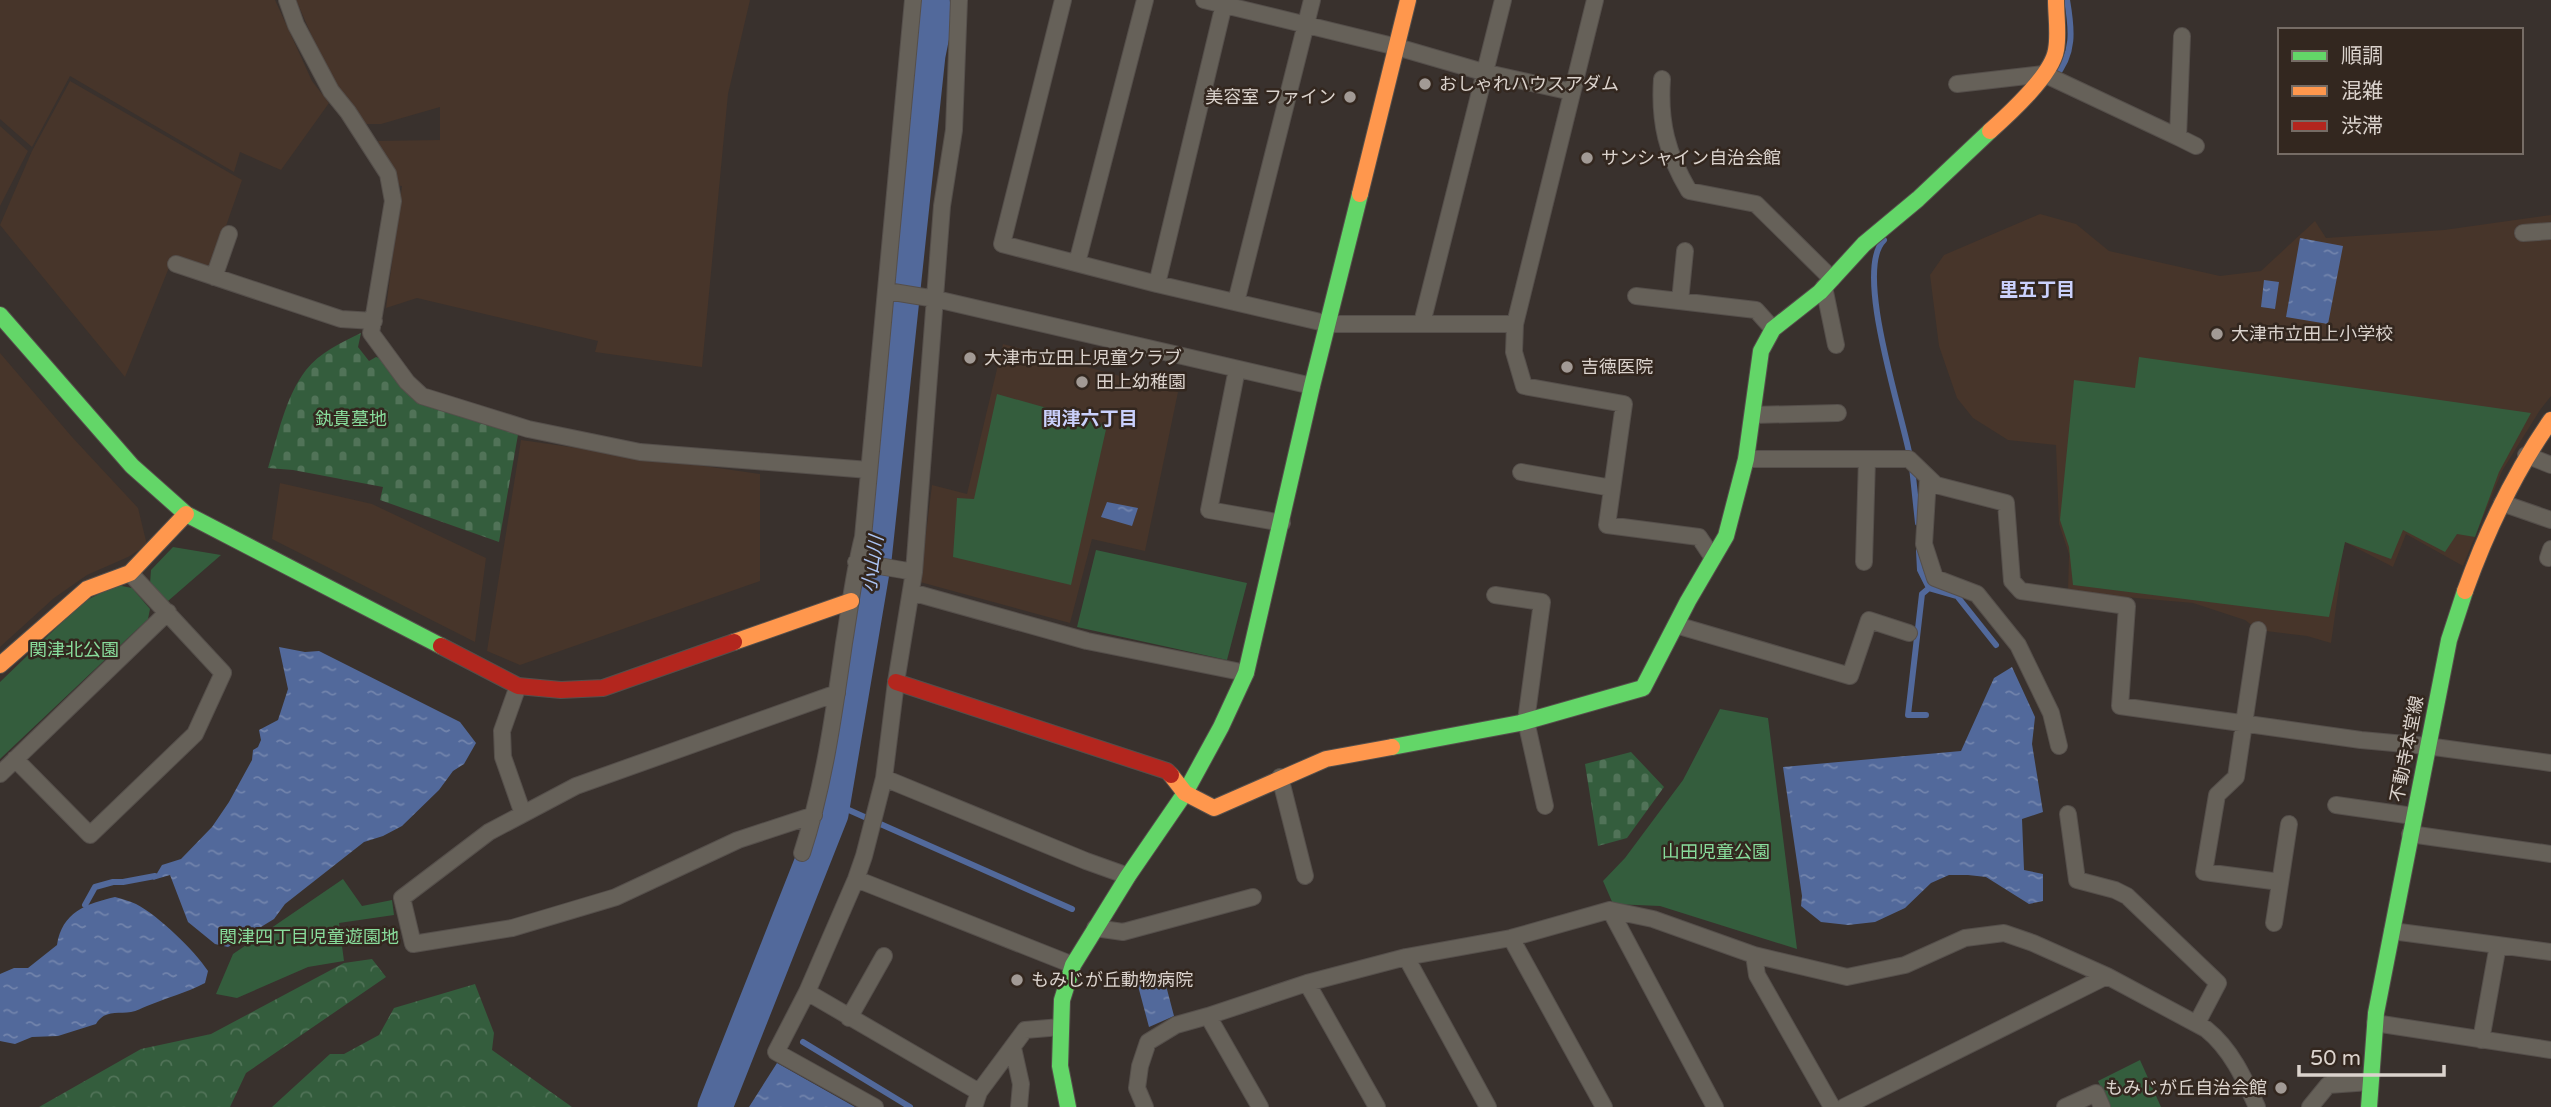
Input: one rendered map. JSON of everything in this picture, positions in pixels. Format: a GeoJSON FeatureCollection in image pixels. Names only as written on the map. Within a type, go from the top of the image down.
{"type":"FeatureCollection","features":[{"type":"Feature","properties":{"kind":"street"},"geometry":{"type":"LineString","coordinates":[[287,0],[296,25],[331,91],[348,112],[388,174],[393,201],[371,333],[407,382],[422,396],[528,429],[640,452],[869,470]]}},
{"type":"Feature","properties":{"kind":"street"},"geometry":{"type":"LineString","coordinates":[[802,853],[814,815],[837,693],[856,562],[863,537],[913,0]]}},
{"type":"Feature","properties":{"kind":"street"},"geometry":{"type":"LineString","coordinates":[[875,1107],[776,1052],[807,992],[856,879],[884,778],[914,572],[942,206],[954,130],[959,0]]}},
{"type":"Feature","properties":{"kind":"street"},"geometry":{"type":"LineString","coordinates":[[1063,0],[1002,244],[1329,324],[1516,324]]}},
{"type":"Feature","properties":{"kind":"street"},"geometry":{"type":"LineString","coordinates":[[1077,263],[1145,0]]}},
{"type":"Feature","properties":{"kind":"street"},"geometry":{"type":"LineString","coordinates":[[1204,0],[1225,2],[1483,72],[1572,92]]}},
{"type":"Feature","properties":{"kind":"street"},"geometry":{"type":"LineString","coordinates":[[1236,302],[1312,0]]}},
{"type":"Feature","properties":{"kind":"street"},"geometry":{"type":"LineString","coordinates":[[1068,1107],[1060,1066],[1061,1027],[1062,1000],[1073,965],[1128,876],[1185,793],[1221,727],[1246,673],[1312,386],[1408,0]]}},
{"type":"Feature","properties":{"kind":"street"},"geometry":{"type":"LineString","coordinates":[[1422,323],[1503,0]]}},
{"type":"Feature","properties":{"kind":"street"},"geometry":{"type":"LineString","coordinates":[[1595,0],[1516,324],[1514,352],[1524,386],[1624,404],[1607,525],[1699,537],[1713,558]]}},
{"type":"Feature","properties":{"kind":"street"},"geometry":{"type":"LineString","coordinates":[[896,682],[1167,771],[1185,793],[1214,808],[1326,759],[1472,734],[1643,688],[1726,536],[1746,459],[1761,351],[1773,328],[1828,283],[1864,244],[2017,107],[2044,74],[2056,52],[2056,0]]}},
{"type":"Feature","properties":{"kind":"street"},"geometry":{"type":"LineString","coordinates":[[1157,284],[1225,2]]}},
{"type":"Feature","properties":{"kind":"street"},"geometry":{"type":"LineString","coordinates":[[2178,137],[2182,36]]}},
{"type":"Feature","properties":{"kind":"street"},"geometry":{"type":"LineString","coordinates":[[1958,84],[2044,74],[2196,146]]}},
{"type":"Feature","properties":{"kind":"street"},"geometry":{"type":"LineString","coordinates":[[1662,79],[1660,110],[1674,165],[1689,191],[1756,204],[1828,283],[1836,345]]}},
{"type":"Feature","properties":{"kind":"street"},"geometry":{"type":"LineString","coordinates":[[2523,233],[2551,231]]}},
{"type":"Feature","properties":{"kind":"street"},"geometry":{"type":"LineString","coordinates":[[214,276],[229,234]]}},
{"type":"Feature","properties":{"kind":"street"},"geometry":{"type":"LineString","coordinates":[[1680,301],[1685,251]]}},
{"type":"Feature","properties":{"kind":"street"},"geometry":{"type":"LineString","coordinates":[[176,264],[341,319],[374,321]]}},
{"type":"Feature","properties":{"kind":"street"},"geometry":{"type":"LineString","coordinates":[[887,291],[936,299],[1312,386]]}},
{"type":"Feature","properties":{"kind":"street"},"geometry":{"type":"LineString","coordinates":[[1636,296],[1756,310],[1773,328]]}},
{"type":"Feature","properties":{"kind":"street"},"geometry":{"type":"LineString","coordinates":[[0,316],[132,466],[186,514],[518,686],[561,690],[603,688],[850,601]]}},
{"type":"Feature","properties":{"kind":"street"},"geometry":{"type":"LineString","coordinates":[[1237,369],[1209,510],[1282,523]]}},
{"type":"Feature","properties":{"kind":"street"},"geometry":{"type":"LineString","coordinates":[[1753,415],[1838,413]]}},
{"type":"Feature","properties":{"kind":"street","name":"不動寺本堂線"},"geometry":{"type":"LineString","coordinates":[[2369,1107],[2375,1023],[2449,640],[2465,591],[2502,503],[2526,455],[2551,420]]}},
{"type":"Feature","properties":{"kind":"street"},"geometry":{"type":"LineString","coordinates":[[2526,455],[2551,465]]}},
{"type":"Feature","properties":{"kind":"street"},"geometry":{"type":"LineString","coordinates":[[1864,562],[1867,458]]}},
{"type":"Feature","properties":{"kind":"street"},"geometry":{"type":"LineString","coordinates":[[1746,459],[1909,459],[1936,485],[2006,503],[2012,581],[2021,592],[2127,606],[2120,706],[2361,740],[2551,763]]}},
{"type":"Feature","properties":{"kind":"street"},"geometry":{"type":"LineString","coordinates":[[1521,472],[1612,488]]}},
{"type":"Feature","properties":{"kind":"street"},"geometry":{"type":"LineString","coordinates":[[1928,478],[1924,544],[1936,578],[1977,594],[2018,645],[2051,713],[2059,746]]}},
{"type":"Feature","properties":{"kind":"street"},"geometry":{"type":"LineString","coordinates":[[2502,503],[2551,520]]}},
{"type":"Feature","properties":{"kind":"street"},"geometry":{"type":"LineString","coordinates":[[0,666],[87,589],[130,573],[186,514]]}},
{"type":"Feature","properties":{"kind":"street"},"geometry":{"type":"LineString","coordinates":[[856,562],[914,572]]}},
{"type":"Feature","properties":{"kind":"street"},"geometry":{"type":"LineString","coordinates":[[15,760],[90,835],[195,734],[223,673],[130,573]]}},
{"type":"Feature","properties":{"kind":"street"},"geometry":{"type":"LineString","coordinates":[[911,592],[1087,641],[1246,673]]}},
{"type":"Feature","properties":{"kind":"street"},"geometry":{"type":"LineString","coordinates":[[1495,594],[1542,602],[1527,721],[1545,806]]}},
{"type":"Feature","properties":{"kind":"street"},"geometry":{"type":"LineString","coordinates":[[0,774],[169,612]]}},
{"type":"Feature","properties":{"kind":"street"},"geometry":{"type":"LineString","coordinates":[[1676,625],[1850,676],[1869,620],[1909,632]]}},
{"type":"Feature","properties":{"kind":"street"},"geometry":{"type":"LineString","coordinates":[[2258,630],[2236,777],[2217,795],[2204,872],[2280,883]]}},
{"type":"Feature","properties":{"kind":"street"},"geometry":{"type":"LineString","coordinates":[[518,686],[502,731],[503,757],[523,814]]}},
{"type":"Feature","properties":{"kind":"street"},"geometry":{"type":"LineString","coordinates":[[814,815],[738,840],[616,897],[512,928],[413,944],[402,898],[489,832],[576,786],[837,693]]}},
{"type":"Feature","properties":{"kind":"street"},"geometry":{"type":"LineString","coordinates":[[1280,777],[1305,876]]}},
{"type":"Feature","properties":{"kind":"street"},"geometry":{"type":"LineString","coordinates":[[884,778],[1086,862],[1128,876]]}},
{"type":"Feature","properties":{"kind":"street"},"geometry":{"type":"LineString","coordinates":[[2336,805],[2413,816]]}},
{"type":"Feature","properties":{"kind":"street"},"geometry":{"type":"LineString","coordinates":[[2068,814],[2077,880],[2115,890],[2127,897],[2218,983],[2197,1023]]}},
{"type":"Feature","properties":{"kind":"street"},"geometry":{"type":"LineString","coordinates":[[2274,923],[2289,824]]}},
{"type":"Feature","properties":{"kind":"street"},"geometry":{"type":"LineString","coordinates":[[2410,834],[2551,854]]}},
{"type":"Feature","properties":{"kind":"street"},"geometry":{"type":"LineString","coordinates":[[856,879],[1073,965]]}},
{"type":"Feature","properties":{"kind":"street"},"geometry":{"type":"LineString","coordinates":[[1095,928],[1123,932],[1253,897]]}},
{"type":"Feature","properties":{"kind":"street"},"geometry":{"type":"LineString","coordinates":[[1145,1107],[1137,1088],[1140,1066],[1148,1042],[1176,1024],[1406,957],[1511,937],[1610,910],[1653,919],[1755,955],[1816,972],[1847,977],[1905,965],[1965,937],[2004,933],[2107,976],[2197,1023],[2216,1037],[2241,1071],[2257,1107]]}},
{"type":"Feature","properties":{"kind":"street"},"geometry":{"type":"LineString","coordinates":[[1610,910],[1715,1107]]}},
{"type":"Feature","properties":{"kind":"street"},"geometry":{"type":"LineString","coordinates":[[2392,931],[2551,953]]}},
{"type":"Feature","properties":{"kind":"street"},"geometry":{"type":"LineString","coordinates":[[1511,937],[1604,1107]]}},
{"type":"Feature","properties":{"kind":"street"},"geometry":{"type":"LineString","coordinates":[[2481,1040],[2498,945]]}},
{"type":"Feature","properties":{"kind":"street"},"geometry":{"type":"LineString","coordinates":[[1755,955],[1757,975],[1832,1107]]}},
{"type":"Feature","properties":{"kind":"street"},"geometry":{"type":"LineString","coordinates":[[849,1018],[884,956]]}},
{"type":"Feature","properties":{"kind":"street"},"geometry":{"type":"LineString","coordinates":[[1406,957],[1488,1107]]}},
{"type":"Feature","properties":{"kind":"street"},"geometry":{"type":"LineString","coordinates":[[1844,1107],[2107,976]]}},
{"type":"Feature","properties":{"kind":"street"},"geometry":{"type":"LineString","coordinates":[[1307,984],[1377,1107]]}},
{"type":"Feature","properties":{"kind":"street"},"geometry":{"type":"LineString","coordinates":[[807,992],[976,1100],[1026,1030],[1061,1027]]}},
{"type":"Feature","properties":{"kind":"street"},"geometry":{"type":"LineString","coordinates":[[1208,1016],[1260,1107]]}},
{"type":"Feature","properties":{"kind":"street"},"geometry":{"type":"LineString","coordinates":[[2375,1023],[2551,1050]]}},
{"type":"Feature","properties":{"kind":"street"},"geometry":{"type":"LineString","coordinates":[[1013,1048],[1021,1084],[1019,1107]]}},
{"type":"Feature","properties":{"kind":"street"},"geometry":{"type":"LineString","coordinates":[[2310,1107],[2328,1085],[2370,1082]]}},
{"type":"Feature","properties":{"kind":"street"},"geometry":{"type":"LineString","coordinates":[[2065,1107],[2096,1093],[2102,1107]]}},
{"type":"Feature","properties":{"kind":"shaded area"},"geometry":{"type":"Polygon","coordinates":[[[0,0],[275,0],[312,81],[329,103],[281,170],[240,152],[234,172],[70,76],[32,147],[0,119],[0,0]]]}},
{"type":"Feature","properties":{"kind":"shaded area"},"geometry":{"type":"Polygon","coordinates":[[[296,0],[750,0],[728,94],[702,367],[595,352],[598,341],[417,298],[386,308],[402,186],[395,185],[392,168],[378,141],[440,140],[440,107],[381,124],[362,124],[330,77],[296,0]]]}},
{"type":"Feature","properties":{"kind":"shaded area"},"geometry":{"type":"Polygon","coordinates":[[[70,81],[242,180],[211,269],[174,255],[125,377],[0,225],[32,151],[70,81]]]}},
{"type":"Feature","properties":{"kind":"shaded area"},"geometry":{"type":"Polygon","coordinates":[[[0,126],[28,151],[0,206],[0,126]]]}},
{"type":"Feature","properties":{"kind":"shaded area"},"geometry":{"type":"Polygon","coordinates":[[[2040,214],[2076,224],[2109,251],[2220,276],[2261,271],[2315,221],[2326,238],[2444,230],[2551,215],[2551,396],[2502,471],[2463,566],[2406,534],[2393,567],[2345,542],[2331,643],[2307,636],[2258,630],[2245,620],[2193,603],[2068,592],[2069,554],[2059,524],[2056,445],[2008,440],[1973,418],[1957,398],[1939,346],[1930,275],[1944,255],[2040,214]]]}},
{"type":"Feature","properties":{"kind":"shaded area"},"geometry":{"type":"Polygon","coordinates":[[[1003,344],[1178,392],[1145,551],[1092,539],[1070,623],[920,582],[932,485],[967,494],[1003,344]]]}},
{"type":"Feature","properties":{"kind":"shaded area"},"geometry":{"type":"Polygon","coordinates":[[[0,353],[138,508],[147,545],[128,557],[87,575],[54,598],[0,647],[0,353]]]}},
{"type":"Feature","properties":{"kind":"shaded area"},"geometry":{"type":"Polygon","coordinates":[[[521,440],[760,474],[760,581],[520,665],[487,651],[521,440]]]}},
{"type":"Feature","properties":{"kind":"shaded area"},"geometry":{"type":"Polygon","coordinates":[[[280,483],[372,504],[486,558],[475,642],[272,539],[280,483]]]}},
{"type":"Feature","properties":{"kind":"green space","name":"釻貴墓地"},"geometry":{"type":"Polygon","coordinates":[[[361,333],[358,347],[369,361],[376,357],[385,360],[417,396],[519,429],[499,542],[380,500],[383,487],[293,470],[268,468],[287,404],[306,370],[324,353],[361,333]]]}},
{"type":"Feature","properties":{"kind":"green space"},"geometry":{"type":"Polygon","coordinates":[[[2139,357],[2531,413],[2499,472],[2475,537],[2457,534],[2445,552],[2403,530],[2391,559],[2345,542],[2329,617],[2073,585],[2069,547],[2060,520],[2074,380],[2135,388],[2139,357]]]}},
{"type":"Feature","properties":{"kind":"green space"},"geometry":{"type":"Polygon","coordinates":[[[997,394],[1107,425],[1071,585],[953,557],[957,498],[974,499],[997,394]]]}},
{"type":"Feature","properties":{"kind":"green space"},"geometry":{"type":"Polygon","coordinates":[[[173,547],[221,555],[168,601],[150,584],[151,570],[173,547]]]}},
{"type":"Feature","properties":{"kind":"green space"},"geometry":{"type":"Polygon","coordinates":[[[1096,550],[1247,583],[1227,660],[1077,627],[1096,550]]]}},
{"type":"Feature","properties":{"kind":"green space","name":"関津北公園"},"geometry":{"type":"Polygon","coordinates":[[[117,585],[132,588],[150,609],[148,619],[0,759],[0,682],[83,602],[117,585]]]}},
{"type":"Feature","properties":{"kind":"green space","name":"山田児童公園"},"geometry":{"type":"Polygon","coordinates":[[[1720,709],[1768,718],[1797,949],[1660,906],[1613,904],[1603,881],[1625,858],[1683,780],[1720,709]]]}},
{"type":"Feature","properties":{"kind":"green space"},"geometry":{"type":"Polygon","coordinates":[[[1631,752],[1664,787],[1627,838],[1598,846],[1585,764],[1631,752]]]}},
{"type":"Feature","properties":{"kind":"green space","name":"関津四丁目児童遊園地"},"geometry":{"type":"Polygon","coordinates":[[[343,879],[362,906],[392,900],[394,915],[339,923],[344,961],[308,967],[237,998],[216,994],[233,954],[343,879]]]}},
{"type":"Feature","properties":{"kind":"green space"},"geometry":{"type":"Polygon","coordinates":[[[372,959],[386,977],[246,1073],[230,1107],[39,1107],[141,1049],[211,1034],[344,963],[372,959]]]}},
{"type":"Feature","properties":{"kind":"green space"},"geometry":{"type":"Polygon","coordinates":[[[475,984],[494,1033],[492,1050],[572,1107],[272,1107],[330,1054],[344,1054],[379,1035],[394,1008],[475,984]]]}},
{"type":"Feature","properties":{"kind":"green space"},"geometry":{"type":"Polygon","coordinates":[[[2140,1060],[2161,1107],[2110,1107],[2098,1081],[2140,1060]]]}},
{"type":"Feature","properties":{"kind":"water"},"geometry":{"type":"Polygon","coordinates":[[[2300,238],[2343,246],[2328,324],[2286,317],[2300,238]]]}},
{"type":"Feature","properties":{"kind":"water"},"geometry":{"type":"Polygon","coordinates":[[[2264,280],[2279,282],[2275,309],[2261,307],[2264,280]]]}},
{"type":"Feature","properties":{"kind":"water"},"geometry":{"type":"Polygon","coordinates":[[[1107,502],[1138,508],[1132,526],[1101,517],[1107,502]]]}},
{"type":"Feature","properties":{"kind":"water"},"geometry":{"type":"Polygon","coordinates":[[[279,647],[305,652],[319,651],[460,722],[476,743],[464,764],[453,771],[439,790],[402,826],[364,842],[285,904],[274,919],[228,947],[215,944],[188,922],[170,875],[153,880],[162,865],[181,859],[212,827],[252,760],[253,750],[261,740],[259,730],[278,720],[288,689],[279,647]]]}},
{"type":"Feature","properties":{"kind":"water"},"geometry":{"type":"Polygon","coordinates":[[[2012,667],[2035,717],[2032,744],[2043,812],[2022,819],[2024,870],[2043,874],[2043,901],[2029,904],[1986,877],[1949,875],[1931,883],[1905,908],[1875,922],[1848,925],[1821,922],[1801,906],[1802,896],[1783,767],[1961,751],[1994,678],[2012,667]]]}},
{"type":"Feature","properties":{"kind":"water"},"geometry":{"type":"Polygon","coordinates":[[[115,897],[145,909],[175,934],[208,971],[205,983],[135,1011],[103,1016],[96,1024],[58,1036],[32,1037],[15,1044],[0,1041],[0,974],[14,968],[28,968],[57,945],[64,925],[77,911],[115,897]]]}},
{"type":"Feature","properties":{"kind":"water"},"geometry":{"type":"Polygon","coordinates":[[[1163,974],[1174,1016],[1149,1027],[1137,982],[1163,974]]]}},
{"type":"Feature","properties":{"kind":"water"},"geometry":{"type":"Polygon","coordinates":[[[777,1063],[855,1107],[749,1107],[777,1063]]]}},
{"type":"Feature","properties":{"kind":"waterway","name":"小山川"},"geometry":{"type":"LineString","coordinates":[[715,1107],[831,814],[874,560],[928,55],[935,20],[932,0]]}},
{"type":"Feature","properties":{"kind":"waterway"},"geometry":{"type":"LineString","coordinates":[[2054,78],[2069,50],[2071,31],[2067,0]]}},
{"type":"Feature","properties":{"kind":"waterway"},"geometry":{"type":"LineString","coordinates":[[1884,240],[1876,256],[1874,281],[1877,311],[1910,457]]}},
{"type":"Feature","properties":{"kind":"waterway"},"geometry":{"type":"LineString","coordinates":[[1912,467],[1918,523]]}},
{"type":"Feature","properties":{"kind":"waterway"},"geometry":{"type":"LineString","coordinates":[[1919,551],[1920,570],[1929,588],[1957,596],[1996,645]]}},
{"type":"Feature","properties":{"kind":"waterway"},"geometry":{"type":"LineString","coordinates":[[1926,715],[1908,715],[1922,594],[1929,588]]}},
{"type":"Feature","properties":{"kind":"waterway"},"geometry":{"type":"LineString","coordinates":[[833,803],[1072,909]]}},
{"type":"Feature","properties":{"kind":"waterway"},"geometry":{"type":"LineString","coordinates":[[85,905],[95,887],[155,876]]}},
{"type":"Feature","properties":{"kind":"waterway"},"geometry":{"type":"LineString","coordinates":[[803,1042],[910,1107]]}},
{"type":"Feature","properties":{"kind":"traffic: fast"},"geometry":{"type":"LineString","coordinates":[[1392,747],[1520,723],[1643,688],[1688,601],[1726,536],[1746,459],[1761,351],[1773,329],[1820,292],[1864,244],[1918,199],[1990,131]]}},
{"type":"Feature","properties":{"kind":"traffic: fast"},"geometry":{"type":"LineString","coordinates":[[1068,1107],[1060,1066],[1062,1000],[1073,965],[1128,876],[1185,793],[1221,727],[1246,673],[1312,386],[1360,194]]}},
{"type":"Feature","properties":{"kind":"traffic: fast"},"geometry":{"type":"LineString","coordinates":[[0,315],[132,466],[186,514],[441,646]]}},
{"type":"Feature","properties":{"kind":"traffic: fast"},"geometry":{"type":"LineString","coordinates":[[2369,1107],[2376,1013],[2449,640],[2465,591]]}},
{"type":"Feature","properties":{"kind":"traffic: slow"},"geometry":{"type":"LineString","coordinates":[[1360,194],[1408,0]]}},
{"type":"Feature","properties":{"kind":"traffic: slow"},"geometry":{"type":"LineString","coordinates":[[1990,131],[2029,93],[2053,60],[2057,38],[2056,0]]}},
{"type":"Feature","properties":{"kind":"traffic: slow"},"geometry":{"type":"LineString","coordinates":[[2465,591],[2502,502],[2551,420]]}},
{"type":"Feature","properties":{"kind":"traffic: slow"},"geometry":{"type":"LineString","coordinates":[[0,665],[87,589],[130,573],[186,514]]}},
{"type":"Feature","properties":{"kind":"traffic: slow"},"geometry":{"type":"LineString","coordinates":[[734,642],[851,601]]}},
{"type":"Feature","properties":{"kind":"traffic: slow"},"geometry":{"type":"LineString","coordinates":[[1171,775],[1185,793],[1214,808],[1326,759],[1392,747]]}},
{"type":"Feature","properties":{"kind":"traffic: jam"},"geometry":{"type":"LineString","coordinates":[[441,646],[518,686],[561,690],[603,688],[734,642]]}},
{"type":"Feature","properties":{"kind":"traffic: jam"},"geometry":{"type":"LineString","coordinates":[[896,682],[1167,771],[1171,775]]}},
{"type":"Feature","properties":{"kind":"place","name":"おしゃれハウスアダム"},"geometry":{"type":"Point","coordinates":[1425,84]}},
{"type":"Feature","properties":{"kind":"place","name":"美容室 ファイン"},"geometry":{"type":"Point","coordinates":[1350,97]}},
{"type":"Feature","properties":{"kind":"place","name":"サンシャイン自治会館"},"geometry":{"type":"Point","coordinates":[1587,158]}},
{"type":"Feature","properties":{"kind":"place","name":"大津市立田上小学校"},"geometry":{"type":"Point","coordinates":[2217,334]}},
{"type":"Feature","properties":{"kind":"place","name":"大津市立田上児童クラブ"},"geometry":{"type":"Point","coordinates":[970,358]}},
{"type":"Feature","properties":{"kind":"place","name":"吉徳医院"},"geometry":{"type":"Point","coordinates":[1567,367]}},
{"type":"Feature","properties":{"kind":"place","name":"田上幼稚園"},"geometry":{"type":"Point","coordinates":[1082,382]}},
{"type":"Feature","properties":{"kind":"place","name":"もみじが丘動物病院"},"geometry":{"type":"Point","coordinates":[1017,980]}},
{"type":"Feature","properties":{"kind":"place","name":"もみじが丘自治会館"},"geometry":{"type":"Point","coordinates":[2281,1088]}},
{"type":"Feature","properties":{"kind":"district","name":"里五丁目"},"geometry":{"type":"Point","coordinates":[2037,289]}},
{"type":"Feature","properties":{"kind":"district","name":"関津六丁目"},"geometry":{"type":"Point","coordinates":[1090,418]}}]}
